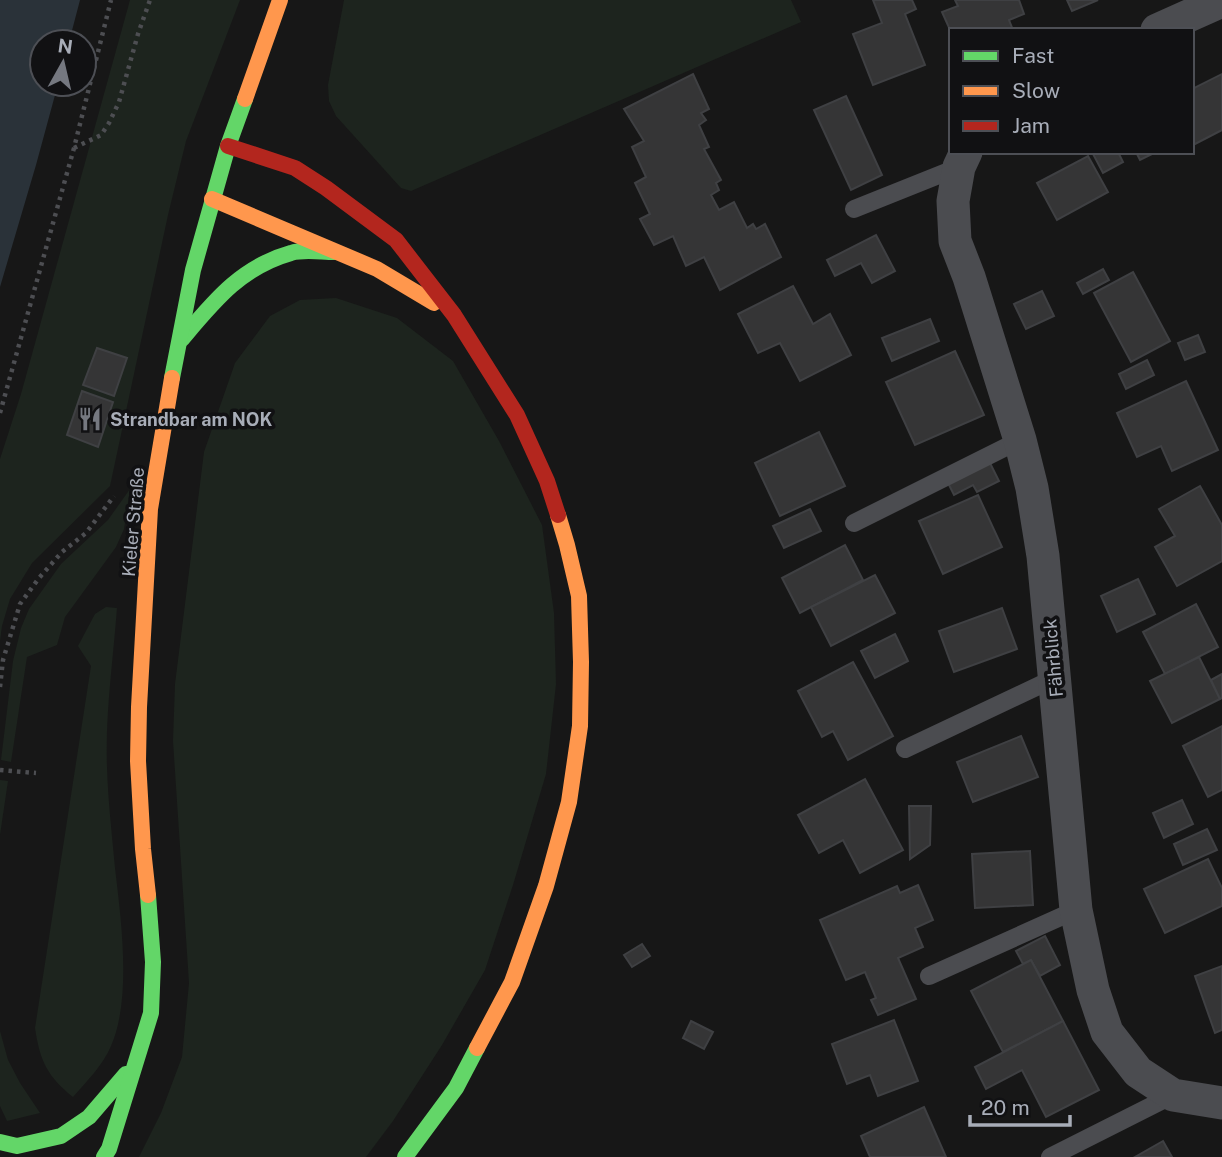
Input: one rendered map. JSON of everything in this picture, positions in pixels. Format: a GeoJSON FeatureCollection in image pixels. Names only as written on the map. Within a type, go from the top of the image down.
{"type":"FeatureCollection","features":[{"type":"Feature","properties":{"kind":"main road","name":"Kieler Straße"},"geometry":{"type":"LineString","coordinates":[[104,1157],[109,1149],[151,1013],[151,922],[138,761],[150,509],[193,270],[228,146],[280,0]]}},
{"type":"Feature","properties":{"kind":"main road"},"geometry":{"type":"LineString","coordinates":[[228,146],[295,169],[326,188],[396,240],[454,315],[517,415],[547,481],[568,545],[579,596],[582,662],[580,726],[569,802],[546,886],[512,982],[456,1088],[405,1157]]}},
{"type":"Feature","properties":{"kind":"main road"},"geometry":{"type":"LineString","coordinates":[[212,199],[377,269],[454,315]]}},
{"type":"Feature","properties":{"kind":"main road"},"geometry":{"type":"LineString","coordinates":[[178,343],[216,299],[253,268],[293,252],[340,252]]}},
{"type":"Feature","properties":{"kind":"main road","name":"Kieler Straße"},"geometry":{"type":"LineString","coordinates":[[0,1142],[18,1146],[61,1136],[89,1117],[136,1061]]}},
{"type":"Feature","properties":{"kind":"street"},"geometry":{"type":"LineString","coordinates":[[1161,28],[1222,1]]}},
{"type":"Feature","properties":{"kind":"street","name":"Fährblick"},"geometry":{"type":"LineString","coordinates":[[962,159],[953,201],[955,241],[969,277],[1020,440],[1032,488],[1043,556],[1076,910],[1093,990],[1107,1032],[1138,1072],[1173,1095],[1222,1103]]}},
{"type":"Feature","properties":{"kind":"lane"},"geometry":{"type":"LineString","coordinates":[[854,209],[962,159]]}},
{"type":"Feature","properties":{"kind":"lane"},"geometry":{"type":"LineString","coordinates":[[854,523],[1020,440]]}},
{"type":"Feature","properties":{"kind":"lane"},"geometry":{"type":"LineString","coordinates":[[905,749],[1055,678]]}},
{"type":"Feature","properties":{"kind":"lane"},"geometry":{"type":"LineString","coordinates":[[929,976],[1076,910]]}},
{"type":"Feature","properties":{"kind":"lane"},"geometry":{"type":"LineString","coordinates":[[1050,1157],[1173,1095]]}},
{"type":"Feature","properties":{"kind":"path"},"geometry":{"type":"LineString","coordinates":[[0,413],[74,148],[111,0]]}},
{"type":"Feature","properties":{"kind":"path"},"geometry":{"type":"LineString","coordinates":[[74,148],[101,135],[109,123],[119,102],[150,0]]}},
{"type":"Feature","properties":{"kind":"path"},"geometry":{"type":"LineString","coordinates":[[0,687],[3,660],[20,604],[62,552],[86,533],[120,487]]}},
{"type":"Feature","properties":{"kind":"path"},"geometry":{"type":"LineString","coordinates":[[0,770],[36,773]]}},
{"type":"Feature","properties":{"kind":"shaded area"},"geometry":{"type":"Polygon","coordinates":[[[0,0],[80,0],[73,28],[28,28],[28,98],[54,98],[0,287],[0,0]]]}},
{"type":"Feature","properties":{"kind":"shaded area"},"geometry":{"type":"Polygon","coordinates":[[[130,0],[240,0],[186,141],[110,486],[32,563],[10,599],[0,641],[0,459],[21,394],[130,0]]]}},
{"type":"Feature","properties":{"kind":"shaded area"},"geometry":{"type":"Polygon","coordinates":[[[344,0],[791,0],[801,22],[411,191],[401,188],[336,116],[329,101],[328,85],[344,0]]]}},
{"type":"Feature","properties":{"kind":"shaded area"},"geometry":{"type":"Polygon","coordinates":[[[336,298],[397,318],[453,361],[499,441],[542,525],[554,613],[556,684],[546,774],[485,970],[442,1045],[393,1121],[366,1157],[139,1157],[161,1113],[182,1057],[189,983],[173,741],[175,684],[204,452],[235,363],[270,316],[300,300],[336,298]]]}},
{"type":"Feature","properties":{"kind":"shaded area"},"geometry":{"type":"Polygon","coordinates":[[[130,489],[124,529],[116,547],[65,617],[57,645],[27,657],[11,762],[1,760],[13,661],[29,609],[61,564],[108,520],[130,489]]]}},
{"type":"Feature","properties":{"kind":"shaded area"},"geometry":{"type":"Polygon","coordinates":[[[106,607],[117,608],[108,708],[107,767],[122,934],[123,982],[117,1027],[108,1053],[73,1097],[46,1067],[39,1050],[35,1028],[91,666],[78,646],[95,614],[106,607]]]}},
{"type":"Feature","properties":{"kind":"shaded area"},"geometry":{"type":"Polygon","coordinates":[[[0,780],[8,781],[0,835],[0,780]]]}},
{"type":"Feature","properties":{"kind":"shaded area"},"geometry":{"type":"Polygon","coordinates":[[[0,1031],[8,1060],[40,1113],[7,1121],[0,1106],[0,1031]]]}},
{"type":"Feature","properties":{"kind":"building"},"geometry":{"type":"Polygon","coordinates":[[[873,0],[912,0],[916,9],[905,14],[925,65],[873,85],[853,34],[882,23],[873,0]]]}},
{"type":"Feature","properties":{"kind":"building"},"geometry":{"type":"Polygon","coordinates":[[[955,0],[1019,0],[1024,14],[1009,20],[1012,28],[949,28],[942,12],[958,6],[955,0]]]}},
{"type":"Feature","properties":{"kind":"building"},"geometry":{"type":"Polygon","coordinates":[[[1067,0],[1098,0],[1072,11],[1067,0]]]}},
{"type":"Feature","properties":{"kind":"building"},"geometry":{"type":"Polygon","coordinates":[[[693,74],[709,109],[701,113],[706,120],[699,125],[709,147],[704,149],[721,180],[716,183],[719,190],[711,195],[719,210],[734,202],[747,228],[753,224],[756,229],[765,224],[781,257],[720,290],[704,257],[686,266],[673,236],[654,245],[640,219],[650,214],[635,183],[646,177],[632,147],[644,141],[624,109],[693,74]]]}},
{"type":"Feature","properties":{"kind":"building"},"geometry":{"type":"Polygon","coordinates":[[[1222,74],[1222,130],[1194,144],[1194,88],[1222,74]]]}},
{"type":"Feature","properties":{"kind":"building"},"geometry":{"type":"Polygon","coordinates":[[[846,96],[882,175],[851,190],[814,110],[846,96]]]}},
{"type":"Feature","properties":{"kind":"building"},"geometry":{"type":"Polygon","coordinates":[[[1093,154],[1119,154],[1123,162],[1103,173],[1093,154]]]}},
{"type":"Feature","properties":{"kind":"building"},"geometry":{"type":"Polygon","coordinates":[[[1137,154],[1152,154],[1140,160],[1137,154]]]}},
{"type":"Feature","properties":{"kind":"building"},"geometry":{"type":"Polygon","coordinates":[[[1088,156],[1108,192],[1057,220],[1037,183],[1088,156]]]}},
{"type":"Feature","properties":{"kind":"building"},"geometry":{"type":"Polygon","coordinates":[[[876,235],[895,271],[872,283],[861,263],[835,276],[827,260],[876,235]]]}},
{"type":"Feature","properties":{"kind":"building"},"geometry":{"type":"Polygon","coordinates":[[[1103,269],[1109,280],[1083,294],[1077,283],[1103,269]]]}},
{"type":"Feature","properties":{"kind":"building"},"geometry":{"type":"Polygon","coordinates":[[[1133,272],[1170,341],[1131,362],[1094,293],[1133,272]]]}},
{"type":"Feature","properties":{"kind":"building"},"geometry":{"type":"Polygon","coordinates":[[[793,286],[813,324],[830,314],[851,355],[800,381],[780,343],[758,353],[738,314],[793,286]]]}},
{"type":"Feature","properties":{"kind":"building"},"geometry":{"type":"Polygon","coordinates":[[[1042,291],[1054,316],[1026,329],[1014,304],[1042,291]]]}},
{"type":"Feature","properties":{"kind":"building"},"geometry":{"type":"Polygon","coordinates":[[[930,319],[939,341],[892,361],[882,338],[930,319]]]}},
{"type":"Feature","properties":{"kind":"building"},"geometry":{"type":"Polygon","coordinates":[[[1198,335],[1205,352],[1185,360],[1178,343],[1198,335]]]}},
{"type":"Feature","properties":{"kind":"building","name":"Strandbar am NOK"},"geometry":{"type":"Polygon","coordinates":[[[97,348],[127,358],[114,396],[83,385],[97,348]]]}},
{"type":"Feature","properties":{"kind":"building"},"geometry":{"type":"Polygon","coordinates":[[[955,351],[984,415],[915,445],[886,382],[955,351]]]}},
{"type":"Feature","properties":{"kind":"building"},"geometry":{"type":"Polygon","coordinates":[[[1147,360],[1154,375],[1126,389],[1119,374],[1147,360]]]}},
{"type":"Feature","properties":{"kind":"building"},"geometry":{"type":"Polygon","coordinates":[[[1186,381],[1218,450],[1172,471],[1161,446],[1137,457],[1117,413],[1186,381]]]}},
{"type":"Feature","properties":{"kind":"building","name":"Strandbar am NOK"},"geometry":{"type":"Polygon","coordinates":[[[82,391],[113,402],[98,447],[67,435],[82,391]]]}},
{"type":"Feature","properties":{"kind":"building"},"geometry":{"type":"Polygon","coordinates":[[[819,432],[845,486],[780,516],[755,463],[819,432]]]}},
{"type":"Feature","properties":{"kind":"building"},"geometry":{"type":"Polygon","coordinates":[[[989,461],[999,481],[977,492],[973,485],[954,495],[947,481],[989,461]]]}},
{"type":"Feature","properties":{"kind":"building"},"geometry":{"type":"Polygon","coordinates":[[[1200,486],[1222,525],[1222,561],[1177,586],[1155,547],[1175,536],[1159,509],[1200,486]]]}},
{"type":"Feature","properties":{"kind":"building"},"geometry":{"type":"Polygon","coordinates":[[[978,495],[1002,547],[943,574],[919,521],[978,495]]]}},
{"type":"Feature","properties":{"kind":"building"},"geometry":{"type":"Polygon","coordinates":[[[810,509],[821,531],[784,548],[773,526],[810,509]]]}},
{"type":"Feature","properties":{"kind":"building"},"geometry":{"type":"Polygon","coordinates":[[[845,545],[863,580],[800,613],[782,578],[845,545]]]}},
{"type":"Feature","properties":{"kind":"building"},"geometry":{"type":"Polygon","coordinates":[[[875,575],[895,613],[831,646],[811,607],[875,575]]]}},
{"type":"Feature","properties":{"kind":"building"},"geometry":{"type":"Polygon","coordinates":[[[1138,579],[1155,614],[1117,632],[1101,596],[1138,579]]]}},
{"type":"Feature","properties":{"kind":"building"},"geometry":{"type":"Polygon","coordinates":[[[1196,604],[1218,647],[1165,674],[1143,632],[1196,604]]]}},
{"type":"Feature","properties":{"kind":"building"},"geometry":{"type":"Polygon","coordinates":[[[1002,608],[1017,649],[954,672],[939,631],[1002,608]]]}},
{"type":"Feature","properties":{"kind":"building"},"geometry":{"type":"Polygon","coordinates":[[[895,634],[908,661],[875,678],[861,651],[895,634]]]}},
{"type":"Feature","properties":{"kind":"building"},"geometry":{"type":"Polygon","coordinates":[[[1199,657],[1220,699],[1172,723],[1150,681],[1199,657]]]}},
{"type":"Feature","properties":{"kind":"building"},"geometry":{"type":"Polygon","coordinates":[[[853,662],[893,736],[848,760],[833,731],[822,737],[798,691],[853,662]]]}},
{"type":"Feature","properties":{"kind":"building"},"geometry":{"type":"Polygon","coordinates":[[[1222,674],[1222,698],[1220,699],[1211,680],[1222,674]]]}},
{"type":"Feature","properties":{"kind":"building"},"geometry":{"type":"Polygon","coordinates":[[[1222,726],[1222,790],[1208,797],[1183,746],[1222,726]]]}},
{"type":"Feature","properties":{"kind":"building"},"geometry":{"type":"Polygon","coordinates":[[[1021,736],[1038,777],[973,802],[957,762],[1021,736]]]}},
{"type":"Feature","properties":{"kind":"building"},"geometry":{"type":"Polygon","coordinates":[[[865,779],[903,850],[860,873],[843,840],[819,853],[798,815],[865,779]]]}},
{"type":"Feature","properties":{"kind":"building"},"geometry":{"type":"Polygon","coordinates":[[[1182,800],[1193,824],[1164,838],[1153,813],[1182,800]]]}},
{"type":"Feature","properties":{"kind":"building"},"geometry":{"type":"Polygon","coordinates":[[[909,806],[931,806],[930,845],[910,859],[909,806]]]}},
{"type":"Feature","properties":{"kind":"building"},"geometry":{"type":"Polygon","coordinates":[[[1207,829],[1217,850],[1183,865],[1174,844],[1207,829]]]}},
{"type":"Feature","properties":{"kind":"building"},"geometry":{"type":"Polygon","coordinates":[[[1030,851],[1033,905],[975,908],[972,854],[1030,851]]]}},
{"type":"Feature","properties":{"kind":"building"},"geometry":{"type":"Polygon","coordinates":[[[1208,859],[1222,888],[1222,906],[1165,933],[1144,889],[1208,859]]]}},
{"type":"Feature","properties":{"kind":"building"},"geometry":{"type":"Polygon","coordinates":[[[918,885],[933,920],[915,928],[923,947],[898,958],[916,999],[878,1015],[871,1000],[876,998],[865,972],[846,980],[820,920],[897,886],[900,893],[918,885]]]}},
{"type":"Feature","properties":{"kind":"building"},"geometry":{"type":"Polygon","coordinates":[[[1045,936],[1060,965],[1040,976],[1031,960],[1023,964],[1016,951],[1045,936]]]}},
{"type":"Feature","properties":{"kind":"building"},"geometry":{"type":"Polygon","coordinates":[[[642,944],[650,956],[632,967],[624,955],[642,944]]]}},
{"type":"Feature","properties":{"kind":"building"},"geometry":{"type":"Polygon","coordinates":[[[1031,960],[1063,1021],[1003,1052],[971,991],[1031,960]]]}},
{"type":"Feature","properties":{"kind":"building"},"geometry":{"type":"Polygon","coordinates":[[[1222,966],[1222,1030],[1215,1033],[1195,976],[1222,966]]]}},
{"type":"Feature","properties":{"kind":"building"},"geometry":{"type":"Polygon","coordinates":[[[894,1020],[918,1081],[878,1096],[870,1075],[847,1084],[832,1044],[894,1020]]]}},
{"type":"Feature","properties":{"kind":"building"},"geometry":{"type":"Polygon","coordinates":[[[691,1021],[713,1032],[704,1049],[683,1038],[691,1021]]]}},
{"type":"Feature","properties":{"kind":"building"},"geometry":{"type":"Polygon","coordinates":[[[1063,1021],[1099,1090],[1046,1117],[1022,1070],[986,1089],[975,1067],[1063,1021]]]}},
{"type":"Feature","properties":{"kind":"building"},"geometry":{"type":"Polygon","coordinates":[[[924,1107],[946,1157],[870,1157],[861,1136],[924,1107]]]}},
{"type":"Feature","properties":{"kind":"building"},"geometry":{"type":"Polygon","coordinates":[[[1163,1141],[1172,1157],[1135,1157],[1163,1141]]]}},
{"type":"Feature","properties":{"kind":"traffic: fast"},"geometry":{"type":"LineString","coordinates":[[172,378],[193,270],[228,146],[245,99]]}},
{"type":"Feature","properties":{"kind":"traffic: fast"},"geometry":{"type":"LineString","coordinates":[[182,339],[217,299],[257,267],[296,252],[334,252]]}},
{"type":"Feature","properties":{"kind":"traffic: fast"},"geometry":{"type":"LineString","coordinates":[[104,1157],[109,1149],[151,1013],[153,962],[148,895]]}},
{"type":"Feature","properties":{"kind":"traffic: fast"},"geometry":{"type":"LineString","coordinates":[[405,1157],[456,1088],[477,1048]]}},
{"type":"Feature","properties":{"kind":"traffic: fast"},"geometry":{"type":"LineString","coordinates":[[0,1142],[17,1146],[61,1136],[89,1117],[126,1074]]}},
{"type":"Feature","properties":{"kind":"traffic: slow"},"geometry":{"type":"LineString","coordinates":[[245,99],[280,0]]}},
{"type":"Feature","properties":{"kind":"traffic: slow"},"geometry":{"type":"LineString","coordinates":[[212,199],[377,269],[434,303]]}},
{"type":"Feature","properties":{"kind":"traffic: slow"},"geometry":{"type":"LineString","coordinates":[[148,895],[138,761],[139,707],[150,509],[172,378]]}},
{"type":"Feature","properties":{"kind":"traffic: slow"},"geometry":{"type":"LineString","coordinates":[[477,1048],[512,982],[546,886],[569,802],[580,726],[579,596],[558,515]]}},
{"type":"Feature","properties":{"kind":"traffic: jam"},"geometry":{"type":"LineString","coordinates":[[228,146],[295,168],[396,240],[454,315],[517,415],[547,481],[558,515]]}},
{"type":"Feature","properties":{"kind":"place","name":"Strandbar am NOK"},"geometry":{"type":"Point","coordinates":[90,419]}}]}
